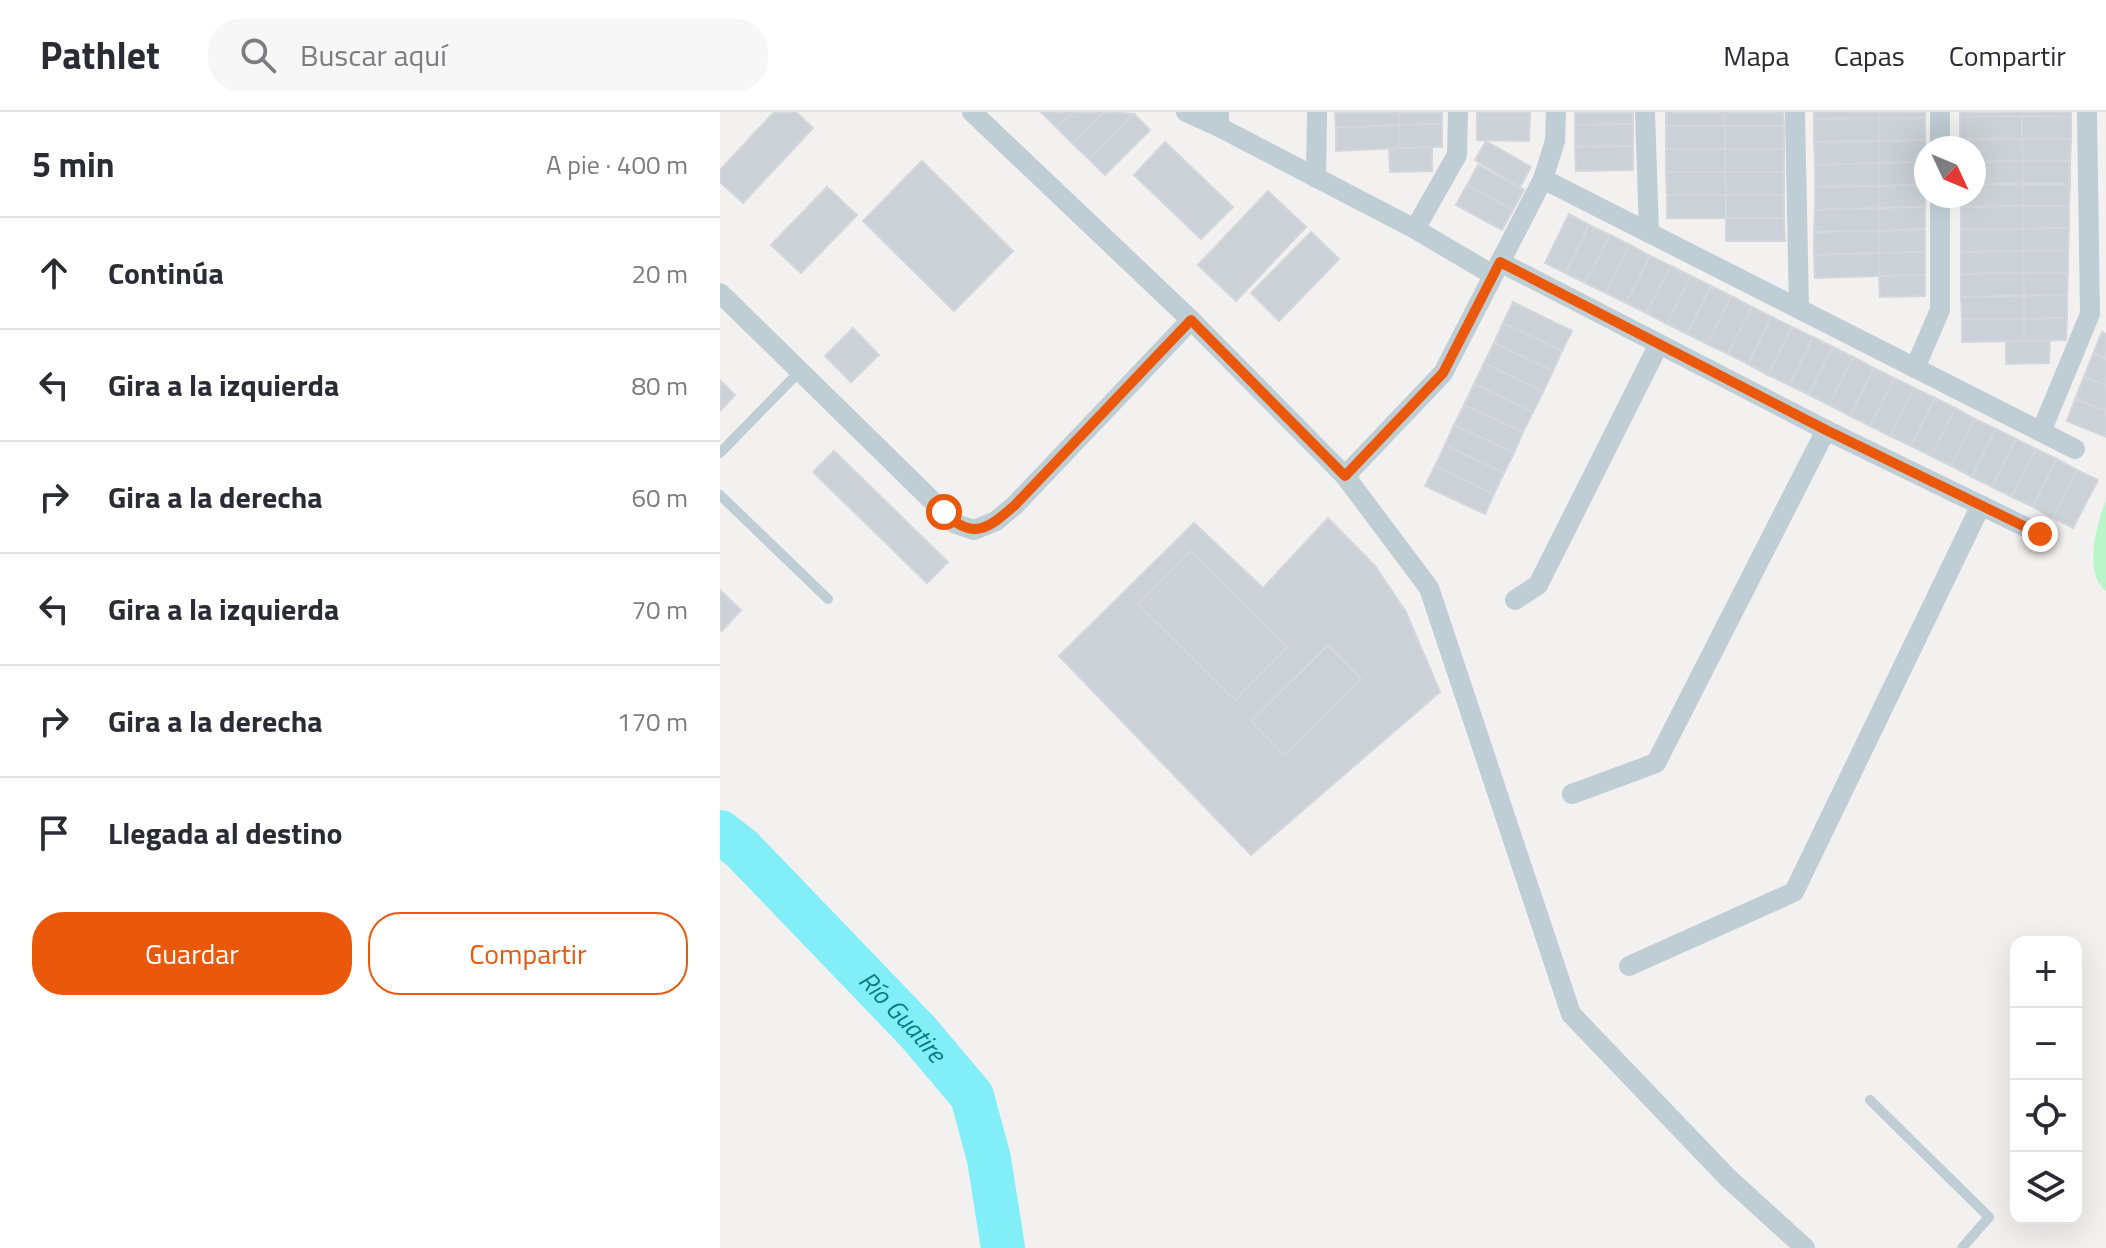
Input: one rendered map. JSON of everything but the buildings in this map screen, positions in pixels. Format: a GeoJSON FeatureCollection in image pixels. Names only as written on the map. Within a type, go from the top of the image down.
{"type":"FeatureCollection","features":[{"type":"Feature","properties":{"kind":"street"},"geometry":{"type":"LineString","coordinates":[[972,112],[1191,320],[1345,476],[1429,588],[1571,1014],[1728,1178],[1805,1248]]}},
{"type":"Feature","properties":{"kind":"street"},"geometry":{"type":"LineString","coordinates":[[1186,112],[1219,120],[1316,178],[1415,229],[1659,344],[1826,430],[2040,534]]}},
{"type":"Feature","properties":{"kind":"street"},"geometry":{"type":"LineString","coordinates":[[1316,178],[1317,112]]}},
{"type":"Feature","properties":{"kind":"street"},"geometry":{"type":"LineString","coordinates":[[1415,229],[1457,155],[1458,112]]}},
{"type":"Feature","properties":{"kind":"street"},"geometry":{"type":"LineString","coordinates":[[1345,476],[1443,373],[1543,179],[1555,141],[1556,112]]}},
{"type":"Feature","properties":{"kind":"street"},"geometry":{"type":"LineString","coordinates":[[1645,112],[1649,233]]}},
{"type":"Feature","properties":{"kind":"street"},"geometry":{"type":"LineString","coordinates":[[1795,112],[1799,309]]}},
{"type":"Feature","properties":{"kind":"street"},"geometry":{"type":"LineString","coordinates":[[1940,112],[1940,136]]}},
{"type":"Feature","properties":{"kind":"street"},"geometry":{"type":"LineString","coordinates":[[2041,432],[2090,314],[2087,112]]}},
{"type":"Feature","properties":{"kind":"street"},"geometry":{"type":"LineString","coordinates":[[1543,179],[2075,449]]}},
{"type":"Feature","properties":{"kind":"street"},"geometry":{"type":"LineString","coordinates":[[1915,368],[1940,310],[1940,208]]}},
{"type":"Feature","properties":{"kind":"street"},"geometry":{"type":"LineString","coordinates":[[720,293],[956,524],[974,530],[996,521],[1015,505],[1191,320]]}},
{"type":"Feature","properties":{"kind":"street"},"geometry":{"type":"LineString","coordinates":[[1515,600],[1538,585],[1659,344]]}},
{"type":"Feature","properties":{"kind":"street"},"geometry":{"type":"LineString","coordinates":[[1572,794],[1656,763],[1826,430]]}},
{"type":"Feature","properties":{"kind":"street"},"geometry":{"type":"LineString","coordinates":[[1629,966],[1794,892],[1981,505]]}},
{"type":"Feature","properties":{"kind":"lane"},"geometry":{"type":"LineString","coordinates":[[720,453],[799,372]]}},
{"type":"Feature","properties":{"kind":"lane"},"geometry":{"type":"LineString","coordinates":[[720,495],[828,599]]}},
{"type":"Feature","properties":{"kind":"lane"},"geometry":{"type":"LineString","coordinates":[[1870,1100],[1989,1217],[1962,1248]]}},
{"type":"Feature","properties":{"kind":"green space"},"geometry":{"type":"Polygon","coordinates":[[[2106,501],[2106,591],[2099,583],[2093,561],[2096,535],[2106,501]]]}},
{"type":"Feature","properties":{"kind":"waterway","name":"Río Guatire"},"geometry":{"type":"LineString","coordinates":[[720,832],[742,849],[918,1032],[972,1096],[989,1159],[1003,1248]]}},
{"type":"Feature","properties":{"kind":"route"},"geometry":{"type":"LineString","coordinates":[[944,512],[964,529],[974,530],[996,521],[1015,505],[1191,320],[1345,476],[1443,373],[1500,262],[1826,430],[2040,534]]}}]}
